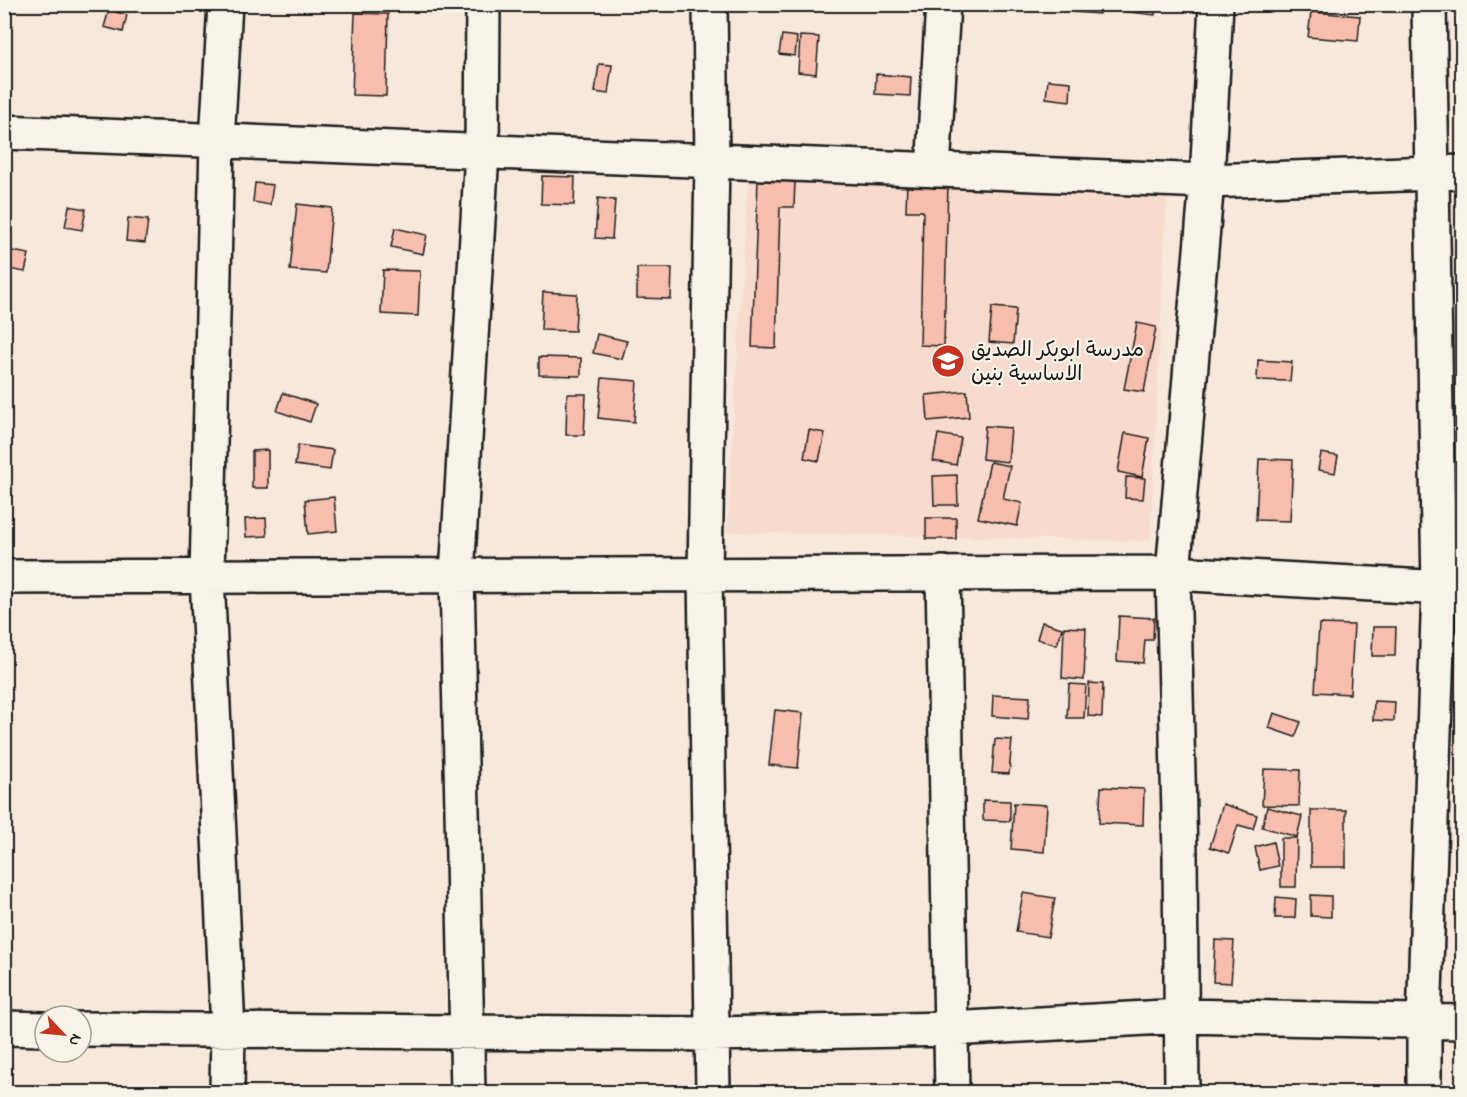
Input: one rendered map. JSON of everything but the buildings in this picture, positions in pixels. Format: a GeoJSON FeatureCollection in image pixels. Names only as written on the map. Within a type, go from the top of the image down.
{"type":"FeatureCollection","features":[{"type":"Feature","properties":{"kind":"street"},"geometry":{"type":"LineString","coordinates":[[225,4],[217,141],[207,576],[228,1030],[227,1092]]}},
{"type":"Feature","properties":{"kind":"street"},"geometry":{"type":"LineString","coordinates":[[468,1092],[457,575],[482,152],[483,4]]}},
{"type":"Feature","properties":{"kind":"street"},"geometry":{"type":"LineString","coordinates":[[710,4],[712,161],[705,574],[712,1092]]}},
{"type":"Feature","properties":{"kind":"street"},"geometry":{"type":"LineString","coordinates":[[933,170],[943,4]]}},
{"type":"Feature","properties":{"kind":"street"},"geometry":{"type":"LineString","coordinates":[[1182,1092],[1173,573],[1207,181],[1216,4]]}},
{"type":"Feature","properties":{"kind":"street"},"geometry":{"type":"LineString","coordinates":[[1424,1092],[1424,1022],[1451,589],[1448,173],[1430,4]]}},
{"type":"Feature","properties":{"kind":"street"},"geometry":{"type":"LineString","coordinates":[[4,132],[1207,181],[1448,173]]}},
{"type":"Feature","properties":{"kind":"street"},"geometry":{"type":"LineString","coordinates":[[943,573],[952,1092]]}},
{"type":"Feature","properties":{"kind":"street"},"geometry":{"type":"LineString","coordinates":[[4,577],[1173,573],[1451,589]]}},
{"type":"Feature","properties":{"kind":"street"},"geometry":{"type":"LineString","coordinates":[[93,1029],[713,1034],[951,1029],[1182,1016],[1462,1022]]}},
{"type":"Feature","properties":{"kind":"street"},"geometry":{"type":"LineString","coordinates":[[4,1028],[33,1029]]}},
{"type":"Feature","properties":{"kind":"shaded area","name":"مدرسة ابوبكر الصديق الاساسية بنين"},"geometry":{"type":"Polygon","coordinates":[[[748,178],[1167,191],[1150,541],[727,532],[748,178]]]}},
{"type":"Feature","properties":{"kind":"place","name":"مدرسة ابوبكر الصديق الاساسية بنين"},"geometry":{"type":"Point","coordinates":[948,361]}}]}
